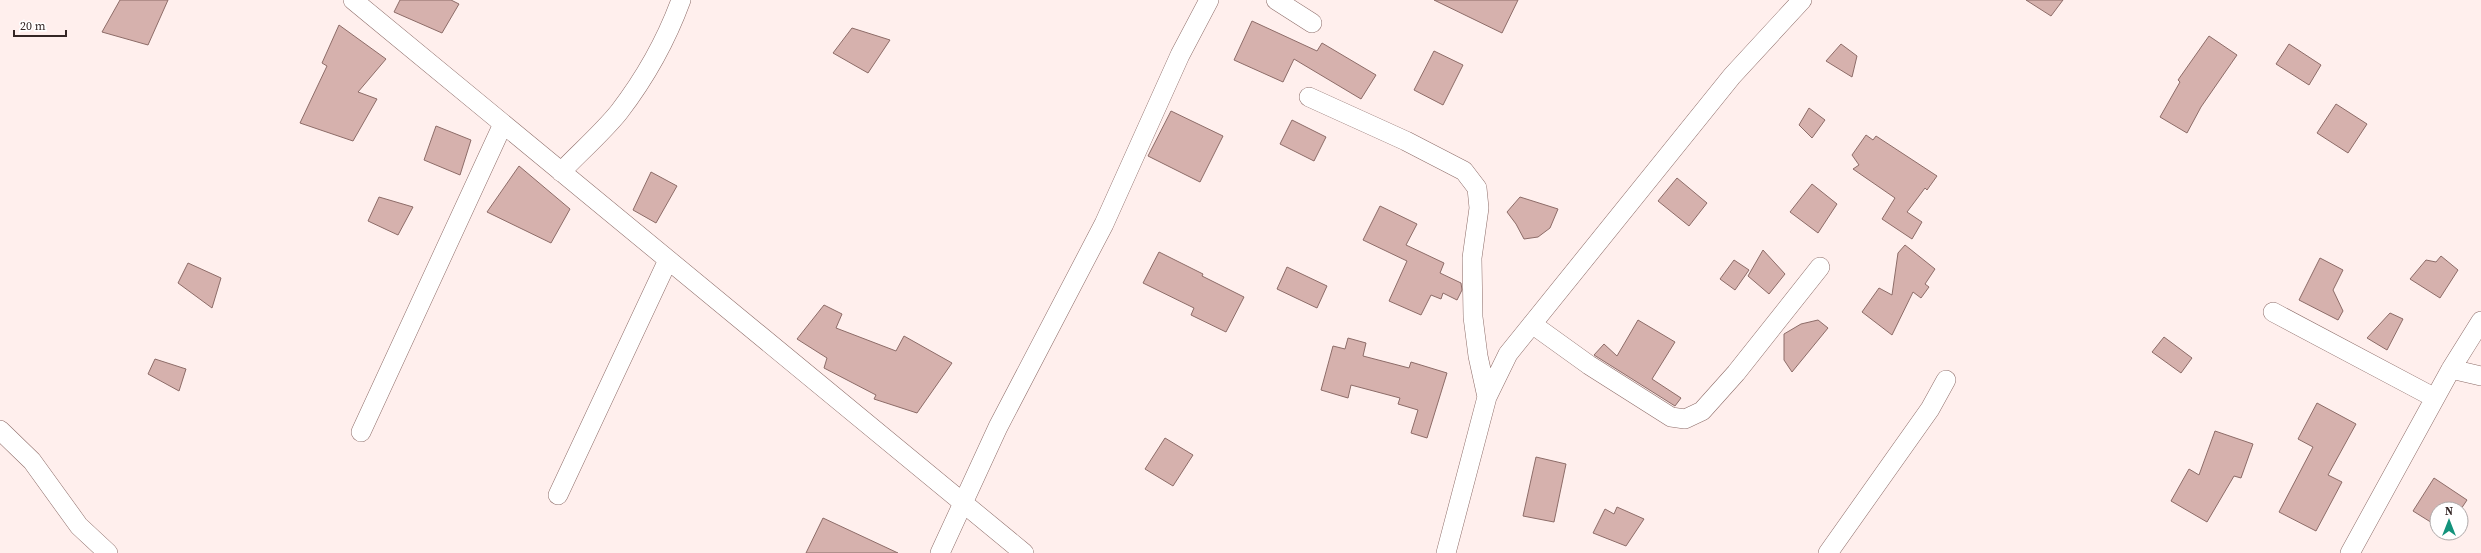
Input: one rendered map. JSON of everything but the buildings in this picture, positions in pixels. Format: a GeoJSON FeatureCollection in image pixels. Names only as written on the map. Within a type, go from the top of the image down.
{"type":"FeatureCollection","features":[{"type":"Feature","properties":{"kind":"street"},"geometry":{"type":"LineString","coordinates":[[353,0],[1024,553]]}},
{"type":"Feature","properties":{"kind":"street"},"geometry":{"type":"LineString","coordinates":[[561,172],[618,113],[651,67],[671,28],[681,0]]}},
{"type":"Feature","properties":{"kind":"street"},"geometry":{"type":"LineString","coordinates":[[940,553],[998,427],[1104,224],[1180,55],[1208,0]]}},
{"type":"Feature","properties":{"kind":"street"},"geometry":{"type":"LineString","coordinates":[[1446,553],[1487,397],[1508,354],[1732,76],[1802,0]]}},
{"type":"Feature","properties":{"kind":"street"},"geometry":{"type":"LineString","coordinates":[[1279,1],[1312,23]]}},
{"type":"Feature","properties":{"kind":"street"},"geometry":{"type":"LineString","coordinates":[[1309,97],[1406,141],[1464,171],[1477,188],[1479,208],[1472,258],[1473,317],[1478,356],[1487,397]]}},
{"type":"Feature","properties":{"kind":"street"},"geometry":{"type":"LineString","coordinates":[[361,432],[502,124]]}},
{"type":"Feature","properties":{"kind":"street"},"geometry":{"type":"LineString","coordinates":[[558,495],[668,260]]}},
{"type":"Feature","properties":{"kind":"street"},"geometry":{"type":"LineString","coordinates":[[1532,324],[1589,365],[1671,417],[1685,419],[1702,411],[1736,374],[1820,267]]}},
{"type":"Feature","properties":{"kind":"street"},"geometry":{"type":"LineString","coordinates":[[2273,312],[2435,398]]}},
{"type":"Feature","properties":{"kind":"street"},"geometry":{"type":"LineString","coordinates":[[2350,553],[2451,369],[2481,321]]}},
{"type":"Feature","properties":{"kind":"street"},"geometry":{"type":"LineString","coordinates":[[2451,369],[2481,376]]}},
{"type":"Feature","properties":{"kind":"street"},"geometry":{"type":"LineString","coordinates":[[1828,553],[1930,409],[1946,380]]}},
{"type":"Feature","properties":{"kind":"street"},"geometry":{"type":"LineString","coordinates":[[0,430],[32,461],[79,526],[108,553]]}}]}
